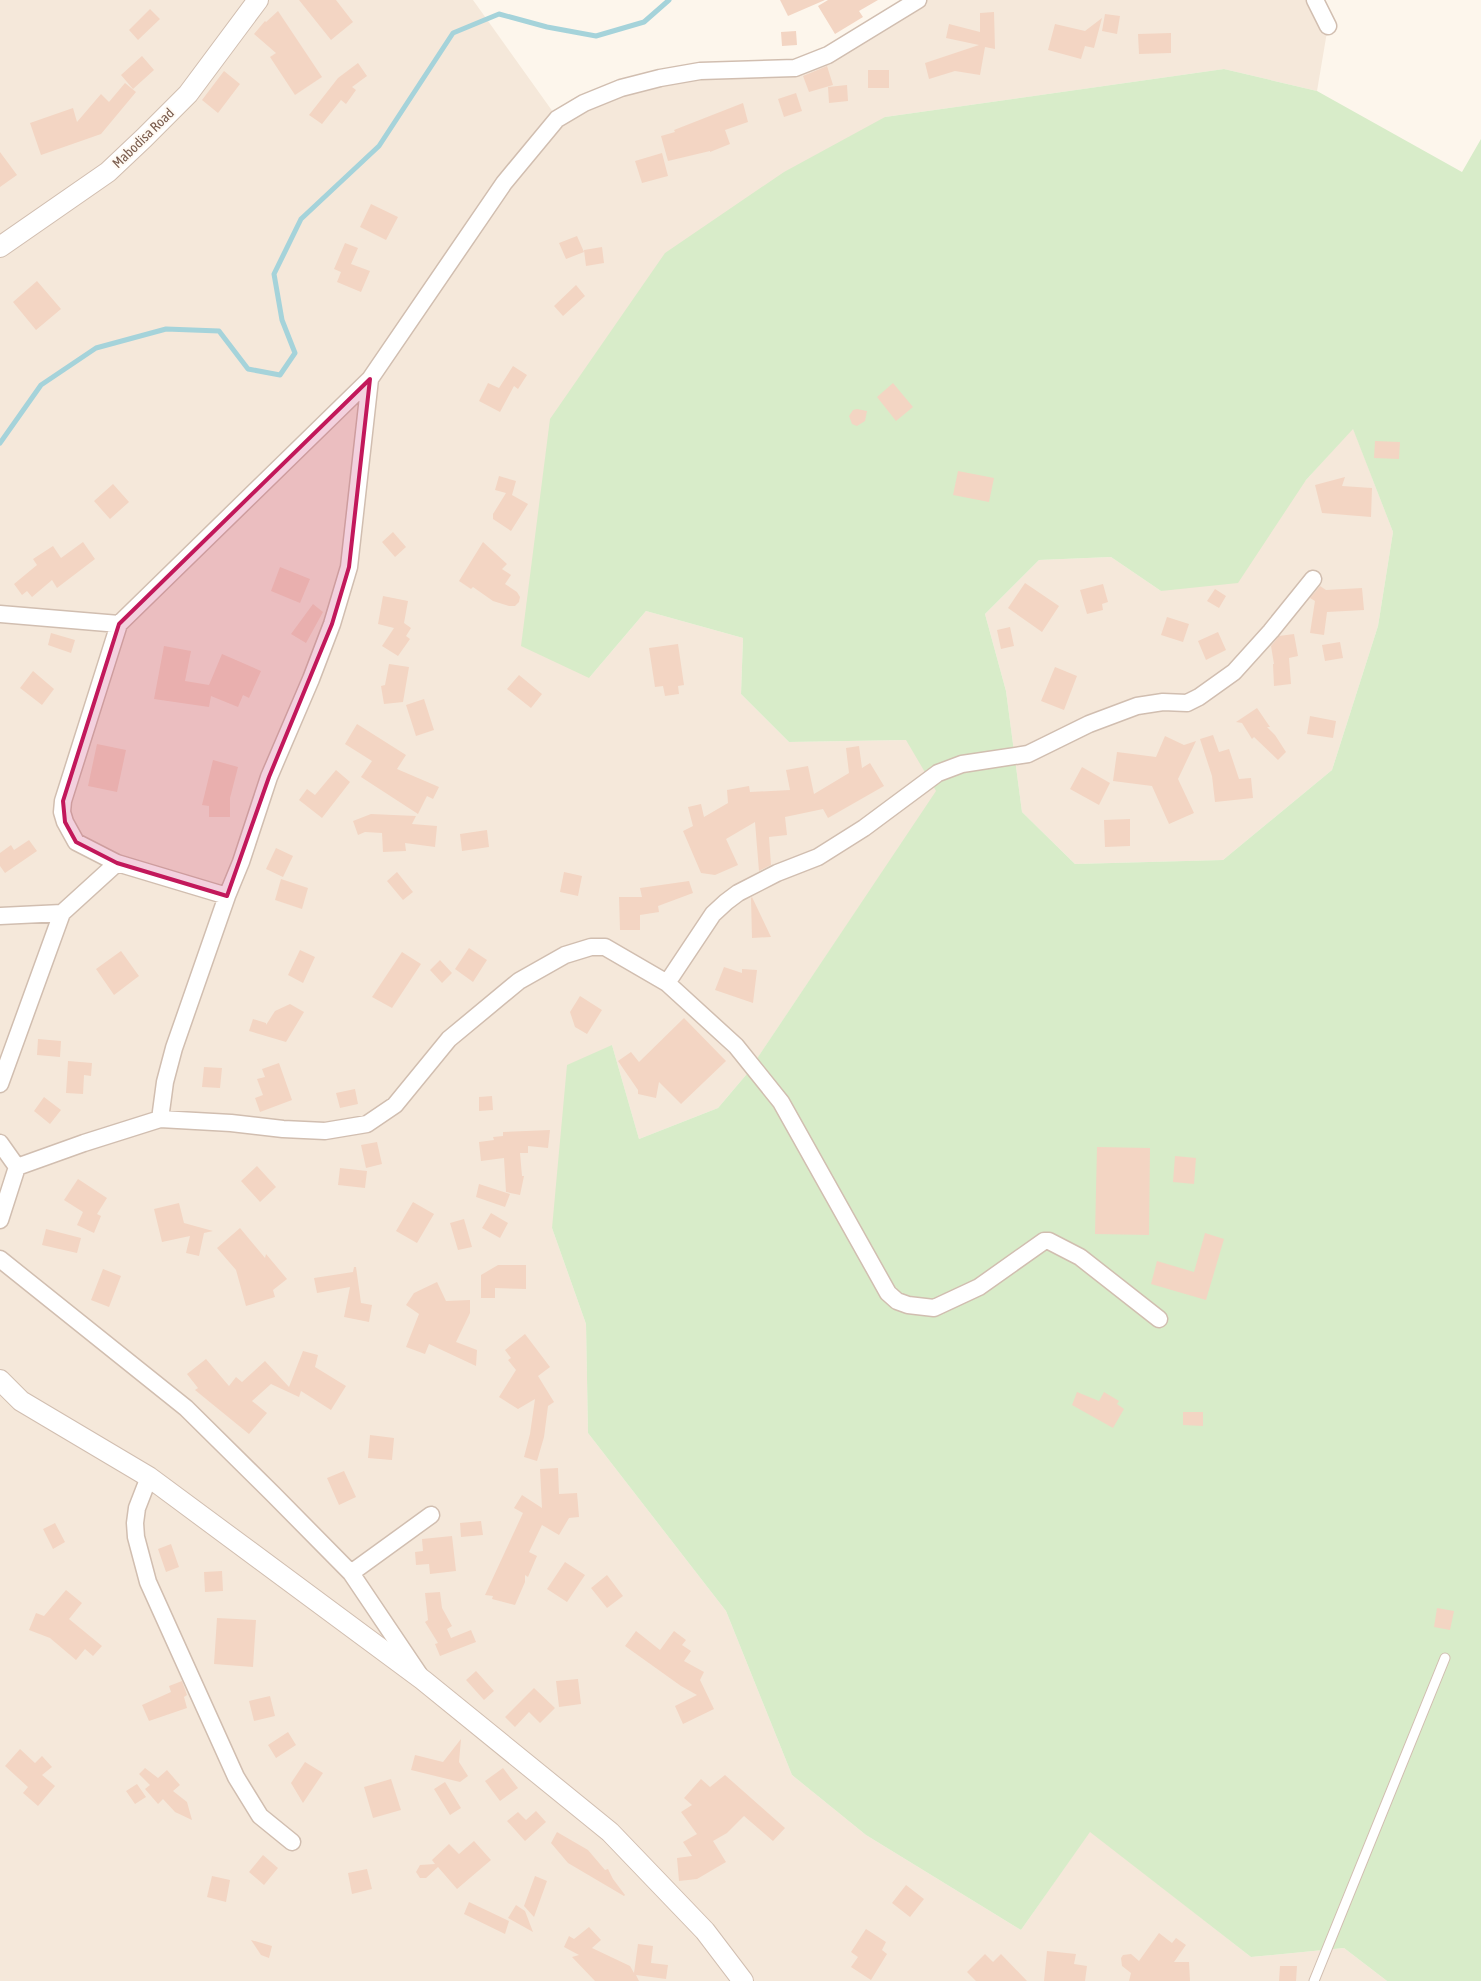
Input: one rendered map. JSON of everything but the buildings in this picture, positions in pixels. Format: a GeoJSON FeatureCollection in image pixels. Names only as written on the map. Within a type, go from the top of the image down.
{"type":"FeatureCollection","features":[{"type":"Feature","properties":{"kind":"street","name":"Mabodisa Road"},"geometry":{"type":"LineString","coordinates":[[0,246],[108,172],[144,138],[188,94],[258,0]]}},
{"type":"Feature","properties":{"kind":"street"},"geometry":{"type":"LineString","coordinates":[[227,896],[117,863],[76,842],[65,822],[62,812],[63,801],[119,624],[370,379],[504,183],[558,120],[584,103],[621,88],[660,78],[700,70],[795,68],[828,54],[918,0]]}},
{"type":"Feature","properties":{"kind":"street"},"geometry":{"type":"LineString","coordinates":[[1315,0],[1328,26]]}},
{"type":"Feature","properties":{"kind":"street"},"geometry":{"type":"LineString","coordinates":[[160,1119],[174,1048],[227,896],[241,862],[269,777],[329,633],[349,567],[370,379]]}},
{"type":"Feature","properties":{"kind":"street"},"geometry":{"type":"LineString","coordinates":[[667,983],[712,914],[726,902],[738,893],[818,857],[864,828],[938,773],[962,764],[1028,754],[1089,724],[1137,706],[1154,703],[1188,703],[1199,697],[1234,672],[1313,580]]}},
{"type":"Feature","properties":{"kind":"street"},"geometry":{"type":"LineString","coordinates":[[0,614],[119,624]]}},
{"type":"Feature","properties":{"kind":"street"},"geometry":{"type":"LineString","coordinates":[[0,1084],[62,913],[117,863]]}},
{"type":"Feature","properties":{"kind":"street"},"geometry":{"type":"LineString","coordinates":[[0,916],[62,913]]}},
{"type":"Feature","properties":{"kind":"street"},"geometry":{"type":"LineString","coordinates":[[17,1167],[160,1119],[325,1131],[367,1124],[395,1105],[449,1039],[519,981],[565,955],[591,947],[605,948],[667,983],[736,1046],[781,1102],[888,1293],[897,1301],[920,1308],[934,1308],[979,1287],[1044,1242],[1049,1241],[1080,1257],[1159,1319]]}},
{"type":"Feature","properties":{"kind":"street"},"geometry":{"type":"LineString","coordinates":[[0,1143],[17,1167]]}},
{"type":"Feature","properties":{"kind":"street"},"geometry":{"type":"LineString","coordinates":[[0,1220],[17,1167]]}},
{"type":"Feature","properties":{"kind":"street"},"geometry":{"type":"LineString","coordinates":[[0,1259],[186,1408],[352,1573],[423,1680]]}},
{"type":"Feature","properties":{"kind":"street"},"geometry":{"type":"LineString","coordinates":[[0,1380],[21,1401],[149,1476],[423,1680],[610,1832],[705,1931],[743,1981]]}},
{"type":"Feature","properties":{"kind":"street"},"geometry":{"type":"LineString","coordinates":[[149,1476],[137,1508],[135,1522],[136,1537],[148,1582],[236,1777],[260,1816],[292,1842]]}},
{"type":"Feature","properties":{"kind":"street"},"geometry":{"type":"LineString","coordinates":[[352,1573],[431,1514]]}},
{"type":"Feature","properties":{"kind":"lane"},"geometry":{"type":"LineString","coordinates":[[1314,1981],[1445,1658]]}},
{"type":"Feature","properties":{"kind":"highlighted area"},"geometry":{"type":"Polygon","coordinates":[[[370,379],[349,567],[332,624],[269,777],[227,896],[117,863],[76,842],[65,822],[63,801],[119,624],[370,379]]]}},
{"type":"Feature","properties":{"kind":"shaded area"},"geometry":{"type":"Polygon","coordinates":[[[0,0],[473,0],[558,119],[621,88],[795,68],[918,0],[1315,0],[1328,26],[1317,91],[1224,69],[885,117],[589,678],[646,611],[743,638],[741,694],[789,742],[907,740],[937,791],[746,1075],[718,1108],[639,1139],[612,1045],[552,1228],[586,1324],[588,1433],[726,1611],[792,1775],[866,1835],[1021,1930],[1090,1831],[1251,1957],[1344,1948],[1387,1981],[0,1981],[0,0]]]}},
{"type":"Feature","properties":{"kind":"shaded area"},"geometry":{"type":"Polygon","coordinates":[[[1353,428],[1393,532],[1378,626],[1332,770],[1223,860],[1075,864],[1022,812],[1006,691],[985,614],[1039,560],[1111,557],[1161,591],[1306,480],[1353,428]]]}},
{"type":"Feature","properties":{"kind":"green space"},"geometry":{"type":"Polygon","coordinates":[[[1224,69],[1317,91],[1462,172],[1481,139],[1481,1981],[1387,1981],[1344,1948],[1251,1957],[1090,1832],[1021,1930],[866,1835],[792,1775],[726,1611],[588,1433],[586,1324],[552,1228],[567,1065],[612,1045],[639,1139],[718,1108],[746,1075],[936,791],[906,740],[789,742],[741,694],[743,638],[646,611],[589,678],[521,646],[550,419],[665,253],[784,172],[885,117],[1224,69]],[[1353,429],[1306,480],[1238,583],[1161,591],[1111,557],[1039,560],[985,614],[1006,691],[1022,812],[1075,864],[1223,860],[1332,770],[1378,626],[1393,532],[1353,429]]]}},
{"type":"Feature","properties":{"kind":"waterway"},"geometry":{"type":"LineString","coordinates":[[0,443],[41,385],[96,348],[166,329],[219,331],[248,369],[280,375],[295,353],[282,320],[274,274],[301,219],[379,146],[453,33],[499,14],[547,27],[596,36],[644,22],[669,0]]}}]}
